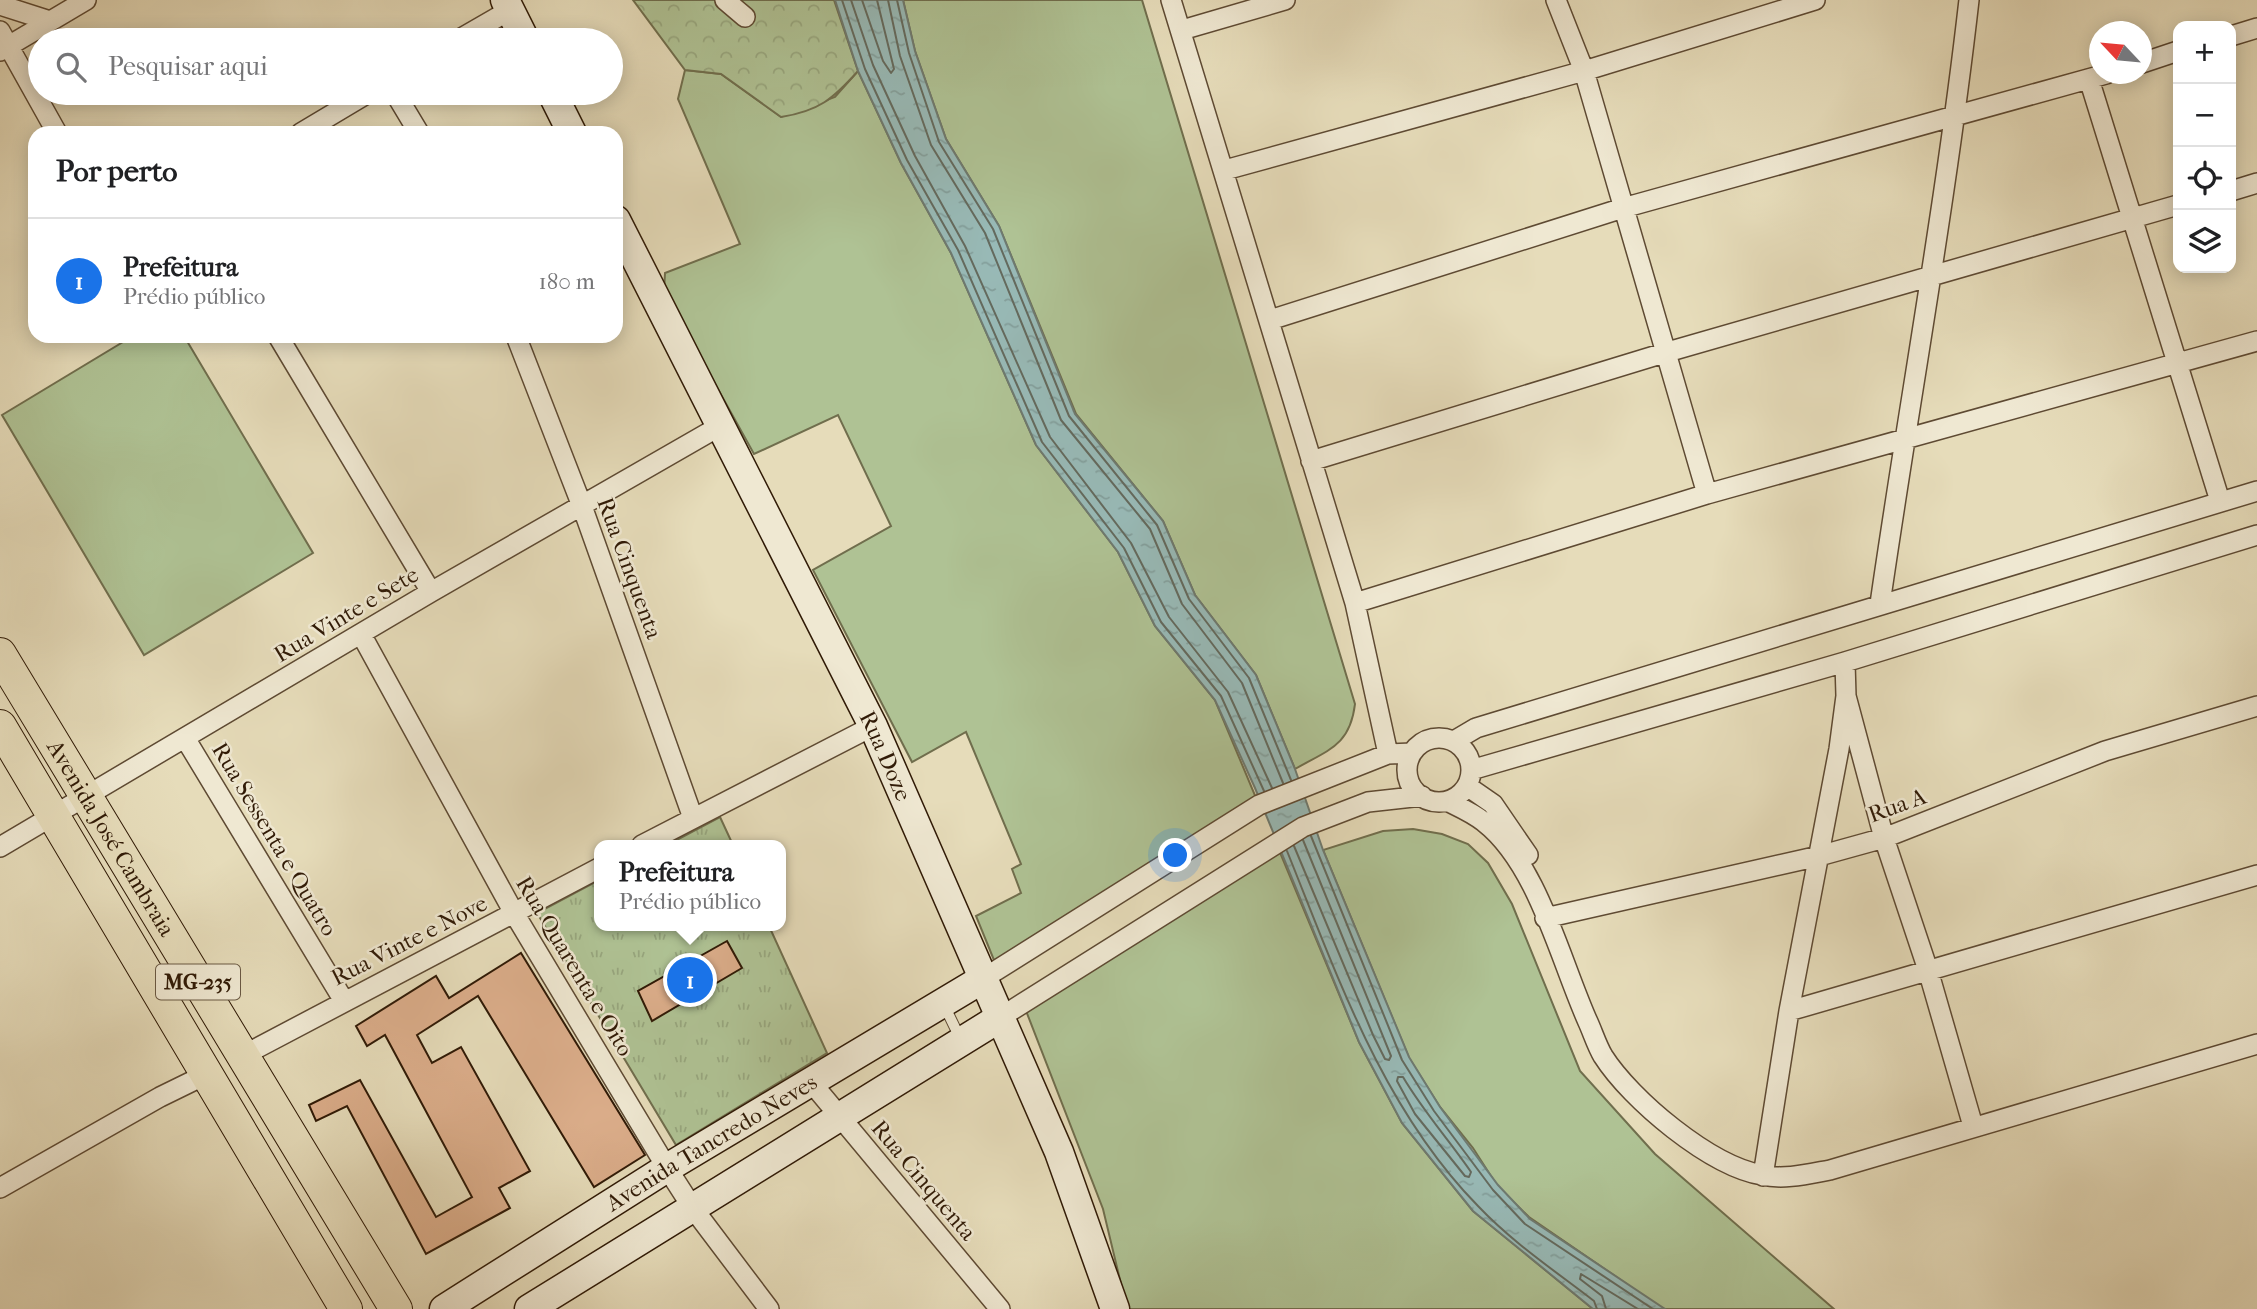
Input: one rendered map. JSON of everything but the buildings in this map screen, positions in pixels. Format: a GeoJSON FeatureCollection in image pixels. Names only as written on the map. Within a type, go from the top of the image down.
{"type":"FeatureCollection","features":[{"type":"Feature","properties":{"kind":"main road","name":"Avenida José Cambraia"},"geometry":{"type":"LineString","coordinates":[[0,654],[396,1309]]}},
{"type":"Feature","properties":{"kind":"main road","name":"Avenida José Cambraia"},"geometry":{"type":"LineString","coordinates":[[0,726],[346,1309]]}},
{"type":"Feature","properties":{"kind":"street"},"geometry":{"type":"LineString","coordinates":[[35,28],[86,0]]}},
{"type":"Feature","properties":{"kind":"street"},"geometry":{"type":"LineString","coordinates":[[725,0],[745,18]]}},
{"type":"Feature","properties":{"kind":"street"},"geometry":{"type":"LineString","coordinates":[[1171,0],[1226,170],[1355,603],[1388,754]]}},
{"type":"Feature","properties":{"kind":"street"},"geometry":{"type":"LineString","coordinates":[[1182,30],[1285,0]]}},
{"type":"Feature","properties":{"kind":"street"},"geometry":{"type":"LineString","coordinates":[[1556,0],[1584,71],[1707,494]]}},
{"type":"Feature","properties":{"kind":"street"},"geometry":{"type":"LineString","coordinates":[[1226,170],[1584,71],[1815,0]]}},
{"type":"Feature","properties":{"kind":"street"},"geometry":{"type":"LineString","coordinates":[[1880,604],[1904,440],[1934,274],[1969,0]]}},
{"type":"Feature","properties":{"kind":"street"},"geometry":{"type":"LineString","coordinates":[[0,5],[50,21]]}},
{"type":"Feature","properties":{"kind":"street"},"geometry":{"type":"LineString","coordinates":[[475,28],[507,5],[519,28]]}},
{"type":"Feature","properties":{"kind":"street"},"geometry":{"type":"LineString","coordinates":[[2236,34],[2257,27]]}},
{"type":"Feature","properties":{"kind":"street"},"geometry":{"type":"LineString","coordinates":[[28,31],[3,43],[28,85]]}},
{"type":"Feature","properties":{"kind":"street"},"geometry":{"type":"LineString","coordinates":[[2152,59],[2173,53]]}},
{"type":"Feature","properties":{"kind":"street"},"geometry":{"type":"LineString","coordinates":[[1270,320],[1622,208],[2089,78]]}},
{"type":"Feature","properties":{"kind":"street"},"geometry":{"type":"LineString","coordinates":[[2100,84],[2131,218],[2220,501]]}},
{"type":"Feature","properties":{"kind":"street"},"geometry":{"type":"LineString","coordinates":[[40,105],[53,126]]}},
{"type":"Feature","properties":{"kind":"street"},"geometry":{"type":"LineString","coordinates":[[313,126],[348,105]]}},
{"type":"Feature","properties":{"kind":"street"},"geometry":{"type":"LineString","coordinates":[[402,105],[415,126]]}},
{"type":"Feature","properties":{"kind":"street"},"geometry":{"type":"LineString","coordinates":[[558,105],[568,126]]}},
{"type":"Feature","properties":{"kind":"street"},"geometry":{"type":"LineString","coordinates":[[2236,189],[2257,183]]}},
{"type":"Feature","properties":{"kind":"street"},"geometry":{"type":"LineString","coordinates":[[1311,461],[1664,353],[2173,206]]}},
{"type":"Feature","properties":{"kind":"street","name":"Rua Doze"},"geometry":{"type":"LineString","coordinates":[[623,234],[873,726],[981,980],[1001,1017],[1059,1152],[1115,1309]]}},
{"type":"Feature","properties":{"kind":"street"},"geometry":{"type":"LineString","coordinates":[[1355,603],[1707,494],[2257,341]]}},
{"type":"Feature","properties":{"kind":"street"},"geometry":{"type":"LineString","coordinates":[[282,343],[431,592]]}},
{"type":"Feature","properties":{"kind":"street","name":"Rua Cinquenta"},"geometry":{"type":"LineString","coordinates":[[519,343],[582,506],[694,818]]}},
{"type":"Feature","properties":{"kind":"street","name":"Rua Vinte e Sete"},"geometry":{"type":"LineString","coordinates":[[0,848],[431,592],[720,426]]}},
{"type":"Feature","properties":{"kind":"street"},"geometry":{"type":"LineString","coordinates":[[1454,741],[1476,728],[2257,491]]}},
{"type":"Feature","properties":{"kind":"street"},"geometry":{"type":"LineString","coordinates":[[1447,801],[1469,778],[2257,534]]}},
{"type":"Feature","properties":{"kind":"street","name":"Rua Quarenta e Oito"},"geometry":{"type":"LineString","coordinates":[[361,634],[514,913],[667,1168],[692,1207],[769,1309]]}},
{"type":"Feature","properties":{"kind":"street"},"geometry":{"type":"LineString","coordinates":[[1763,1176],[1789,1011],[1846,696],[1845,662]]}},
{"type":"Feature","properties":{"kind":"street"},"geometry":{"type":"LineString","coordinates":[[1846,696],[1884,838],[1928,970],[1973,1126]]}},
{"type":"Feature","properties":{"kind":"street","name":"Rua A"},"geometry":{"type":"LineString","coordinates":[[1549,917],[1819,856],[1884,838],[2105,751],[2257,706]]}},
{"type":"Feature","properties":{"kind":"street"},"geometry":{"type":"LineString","coordinates":[[652,840],[873,726]]}},
{"type":"Feature","properties":{"kind":"street","name":"Rua Sessenta e Quatro"},"geometry":{"type":"LineString","coordinates":[[185,738],[344,1001]]}},
{"type":"Feature","properties":{"kind":"street"},"geometry":{"type":"LineString","coordinates":[[1549,917],[1511,849],[1483,821],[1447,801],[1431,801],[1414,790],[1407,772],[1412,753],[1427,740],[1437,738],[1454,741],[1466,753],[1469,778],[1508,824],[1533,864],[1549,917],[1557,946],[1603,1056],[1640,1099],[1690,1140],[1740,1169],[1763,1176],[1795,1176],[1830,1170],[2257,1044]]}},
{"type":"Feature","properties":{"kind":"street"},"geometry":{"type":"LineString","coordinates":[[981,980],[1259,805],[1388,754],[1412,753]]}},
{"type":"Feature","properties":{"kind":"street"},"geometry":{"type":"LineString","coordinates":[[1001,1017],[1303,827],[1368,803],[1422,796]]}},
{"type":"Feature","properties":{"kind":"street","name":"Rua Vinte e Nove"},"geometry":{"type":"LineString","coordinates":[[242,1056],[594,871]]}},
{"type":"Feature","properties":{"kind":"street"},"geometry":{"type":"LineString","coordinates":[[1789,1011],[2257,875]]}},
{"type":"Feature","properties":{"kind":"street","name":"Avenida Tancredo Neves"},"geometry":{"type":"LineString","coordinates":[[446,1309],[667,1168],[944,1005],[981,980]]}},
{"type":"Feature","properties":{"kind":"street","name":"Avenida Tancredo Neves"},"geometry":{"type":"LineString","coordinates":[[528,1309],[1001,1017]]}},
{"type":"Feature","properties":{"kind":"street"},"geometry":{"type":"LineString","coordinates":[[0,1188],[160,1097],[207,1074]]}},
{"type":"Feature","properties":{"kind":"street","name":"Rua Cinquenta"},"geometry":{"type":"LineString","coordinates":[[811,1082],[1000,1309]]}},
{"type":"Feature","properties":{"kind":"street"},"geometry":{"type":"LineString","coordinates":[[544,1246],[564,1287]]}},
{"type":"Feature","properties":{"kind":"lane"},"geometry":{"type":"LineString","coordinates":[[944,1005],[961,1042]]}},
{"type":"Feature","properties":{"kind":"green space"},"geometry":{"type":"Polygon","coordinates":[[[633,0],[834,0],[858,71],[824,102],[806,111],[781,117],[721,74],[685,70],[633,0]]]}},
{"type":"Feature","properties":{"kind":"green space"},"geometry":{"type":"Polygon","coordinates":[[[903,0],[1142,0],[1355,704],[1343,738],[1327,751],[1295,769],[1256,675],[1195,595],[1163,521],[1076,414],[999,226],[946,139],[915,51],[903,0]]]}},
{"type":"Feature","properties":{"kind":"green space"},"geometry":{"type":"Polygon","coordinates":[[[685,70],[721,74],[781,117],[835,97],[858,71],[901,163],[951,253],[1036,445],[1118,552],[1155,626],[1215,700],[1259,805],[998,970],[976,916],[1021,893],[1012,869],[1021,864],[966,732],[912,762],[813,570],[891,526],[838,415],[754,454],[664,292],[665,273],[740,244],[678,99],[685,70]]]}},
{"type":"Feature","properties":{"kind":"green space"},"geometry":{"type":"Polygon","coordinates":[[[121,343],[188,343],[313,553],[144,655],[2,415],[121,343]]]}},
{"type":"Feature","properties":{"kind":"green space"},"geometry":{"type":"Polygon","coordinates":[[[720,817],[731,840],[676,840],[720,817]]]}},
{"type":"Feature","properties":{"kind":"green space"},"geometry":{"type":"Polygon","coordinates":[[[1413,829],[1442,834],[1468,844],[1488,863],[1512,904],[1580,1071],[1655,1154],[1834,1309],[1663,1309],[1529,1217],[1498,1187],[1473,1148],[1440,1107],[1409,1058],[1323,850],[1383,831],[1413,829]]]}},
{"type":"Feature","properties":{"kind":"green space"},"geometry":{"type":"Polygon","coordinates":[[[1279,850],[1359,1042],[1402,1123],[1473,1211],[1593,1309],[1127,1309],[1103,1209],[1023,1003],[1279,850]]]}},
{"type":"Feature","properties":{"kind":"green space"},"geometry":{"type":"Polygon","coordinates":[[[594,883],[594,931],[771,931],[827,1053],[676,1145],[537,913],[594,883]]]}},
{"type":"Feature","properties":{"kind":"water"},"geometry":{"type":"Polygon","coordinates":[[[835,0],[903,0],[915,51],[946,139],[999,226],[1075,414],[1163,521],[1195,595],[1256,675],[1295,769],[1323,850],[1409,1057],[1440,1107],[1498,1185],[1530,1219],[1665,1309],[1593,1309],[1473,1211],[1402,1123],[1359,1042],[1255,788],[1215,700],[1155,626],[1118,552],[1036,445],[951,253],[901,163],[858,71],[835,0]]]}},
{"type":"Feature","properties":{"kind":"place","name":"Prefeitura"},"geometry":{"type":"Point","coordinates":[690,980]}}]}
